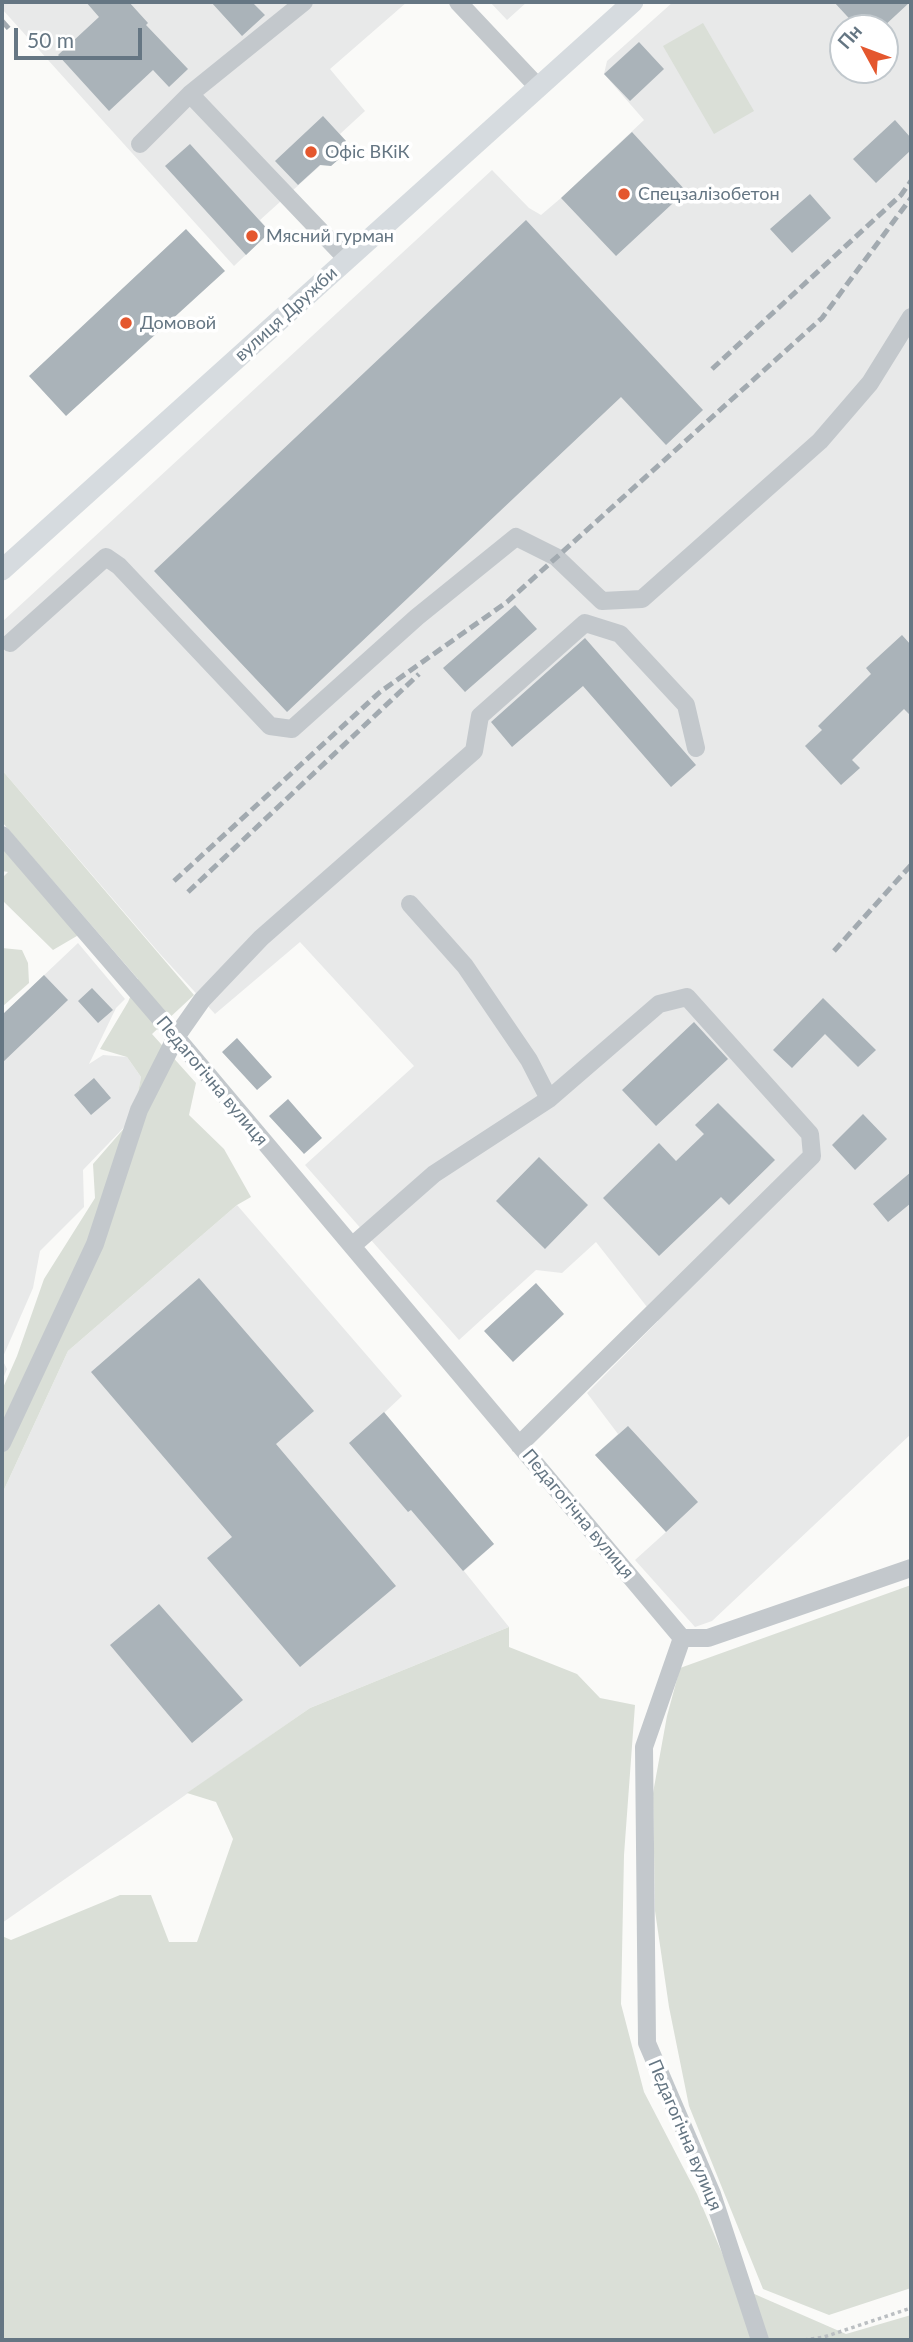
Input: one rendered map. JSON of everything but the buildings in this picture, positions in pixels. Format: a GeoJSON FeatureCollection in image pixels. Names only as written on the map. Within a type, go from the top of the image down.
{"type":"FeatureCollection","features":[{"type":"Feature","properties":{"kind":"main road","name":"вулиця Дружби"},"geometry":{"type":"LineString","coordinates":[[2,570],[633,2]]}},
{"type":"Feature","properties":{"kind":"street"},"geometry":{"type":"LineString","coordinates":[[140,144],[190,94],[304,2]]}},
{"type":"Feature","properties":{"kind":"street"},"geometry":{"type":"LineString","coordinates":[[458,2],[538,87]]}},
{"type":"Feature","properties":{"kind":"street"},"geometry":{"type":"LineString","coordinates":[[190,94],[347,259]]}},
{"type":"Feature","properties":{"kind":"street"},"geometry":{"type":"LineString","coordinates":[[10,643],[106,557],[119,566],[270,726],[292,729],[417,617],[516,537],[556,557],[602,601],[642,599],[820,441],[870,383],[911,317]]}},
{"type":"Feature","properties":{"kind":"street"},"geometry":{"type":"LineString","coordinates":[[2,1443],[95,1244],[139,1110],[176,1037],[202,1000],[261,938],[474,751],[480,716],[585,623],[620,634],[686,705],[696,748]]}},
{"type":"Feature","properties":{"kind":"street","name":"Педагогічна вулиця"},"geometry":{"type":"LineString","coordinates":[[2,835],[176,1037],[681,1638],[644,1746],[647,2043],[712,2194],[760,2340]]}},
{"type":"Feature","properties":{"kind":"street"},"geometry":{"type":"LineString","coordinates":[[410,904],[465,966],[529,1060],[549,1099]]}},
{"type":"Feature","properties":{"kind":"street"},"geometry":{"type":"LineString","coordinates":[[352,1246],[434,1174],[549,1099],[659,1004],[687,997],[810,1134],[812,1156],[519,1445]]}},
{"type":"Feature","properties":{"kind":"street"},"geometry":{"type":"LineString","coordinates":[[681,1638],[708,1638],[911,1569]]}},
{"type":"Feature","properties":{"kind":"path"},"geometry":{"type":"LineString","coordinates":[[804,2340],[824,2337],[911,2308]]}},
{"type":"Feature","properties":{"kind":"shaded area"},"geometry":{"type":"Polygon","coordinates":[[[2,2],[407,2],[330,69],[365,111],[340,134],[346,141],[336,150],[339,159],[331,166],[323,163],[260,220],[270,232],[234,266],[2,9],[2,2]]]}},
{"type":"Feature","properties":{"kind":"shaded area"},"geometry":{"type":"Polygon","coordinates":[[[490,2],[527,2],[507,20],[490,2]]]}},
{"type":"Feature","properties":{"kind":"shaded area"},"geometry":{"type":"Polygon","coordinates":[[[673,2],[911,2],[911,1434],[712,1621],[695,1627],[635,1560],[666,1532],[595,1455],[618,1434],[587,1393],[658,1321],[596,1242],[562,1273],[536,1270],[459,1340],[305,1165],[414,1066],[300,942],[215,1014],[2,770],[2,622],[492,170],[529,208],[541,215],[561,198],[644,120],[604,74],[607,61],[673,2]]]}},
{"type":"Feature","properties":{"kind":"shaded area"},"geometry":{"type":"Polygon","coordinates":[[[703,23],[754,111],[714,134],[663,46],[703,23]]]}},
{"type":"Feature","properties":{"kind":"shaded area"},"geometry":{"type":"Polygon","coordinates":[[[2,770],[194,995],[152,1034],[196,1083],[189,1115],[224,1149],[251,1197],[237,1205],[68,1351],[2,1494],[2,1390],[44,1279],[95,1198],[93,1164],[133,1118],[141,1077],[127,1057],[100,1049],[128,1002],[138,979],[2,822],[2,770]]]}},
{"type":"Feature","properties":{"kind":"shaded area"},"geometry":{"type":"Polygon","coordinates":[[[2,841],[82,933],[53,950],[2,900],[2,878],[8,872],[2,871],[2,841]]]}},
{"type":"Feature","properties":{"kind":"shaded area"},"geometry":{"type":"Polygon","coordinates":[[[78,943],[125,999],[116,1008],[89,1064],[103,1055],[127,1057],[141,1077],[133,1118],[83,1170],[84,1207],[40,1251],[33,1288],[2,1359],[2,1015],[78,943]]]}},
{"type":"Feature","properties":{"kind":"shaded area"},"geometry":{"type":"Polygon","coordinates":[[[2,948],[22,950],[28,963],[29,983],[2,1007],[2,948]]]}},
{"type":"Feature","properties":{"kind":"shaded area"},"geometry":{"type":"Polygon","coordinates":[[[237,1205],[402,1396],[384,1413],[494,1544],[464,1571],[509,1627],[310,1708],[2,1923],[2,1494],[68,1351],[237,1205]]]}},
{"type":"Feature","properties":{"kind":"shaded area"},"geometry":{"type":"Polygon","coordinates":[[[2,1359],[7,1369],[2,1381],[2,1359]]]}},
{"type":"Feature","properties":{"kind":"shaded area"},"geometry":{"type":"Polygon","coordinates":[[[911,1585],[911,2288],[829,2315],[763,2289],[689,2106],[669,2007],[655,1911],[653,1793],[667,1716],[680,1668],[911,1585]]]}},
{"type":"Feature","properties":{"kind":"shaded area"},"geometry":{"type":"Polygon","coordinates":[[[509,1627],[509,1647],[577,1674],[600,1698],[635,1705],[624,1855],[621,2004],[644,2092],[697,2194],[736,2286],[846,2334],[911,2315],[911,2340],[2,2340],[2,1936],[11,1940],[120,1895],[151,1895],[169,1942],[197,1942],[233,1839],[216,1802],[187,1793],[310,1708],[509,1627]]]}},
{"type":"Feature","properties":{"kind":"railway"},"geometry":{"type":"LineString","coordinates":[[2,21],[11,31]]}},
{"type":"Feature","properties":{"kind":"railway"},"geometry":{"type":"LineString","coordinates":[[712,369],[901,195],[911,181]]}},
{"type":"Feature","properties":{"kind":"railway"},"geometry":{"type":"LineString","coordinates":[[174,881],[380,692],[507,602],[822,318],[911,198]]}},
{"type":"Feature","properties":{"kind":"railway"},"geometry":{"type":"LineString","coordinates":[[188,892],[419,674]]}},
{"type":"Feature","properties":{"kind":"railway"},"geometry":{"type":"LineString","coordinates":[[834,951],[911,865]]}},
{"type":"Feature","properties":{"kind":"place","name":"Офіс ВКіК"},"geometry":{"type":"Point","coordinates":[311,152]}},
{"type":"Feature","properties":{"kind":"place","name":"Спецзалізобетон"},"geometry":{"type":"Point","coordinates":[624,194]}},
{"type":"Feature","properties":{"kind":"place","name":"Мясний гурман"},"geometry":{"type":"Point","coordinates":[252,236]}},
{"type":"Feature","properties":{"kind":"place","name":"Домовой"},"geometry":{"type":"Point","coordinates":[126,323]}}]}
